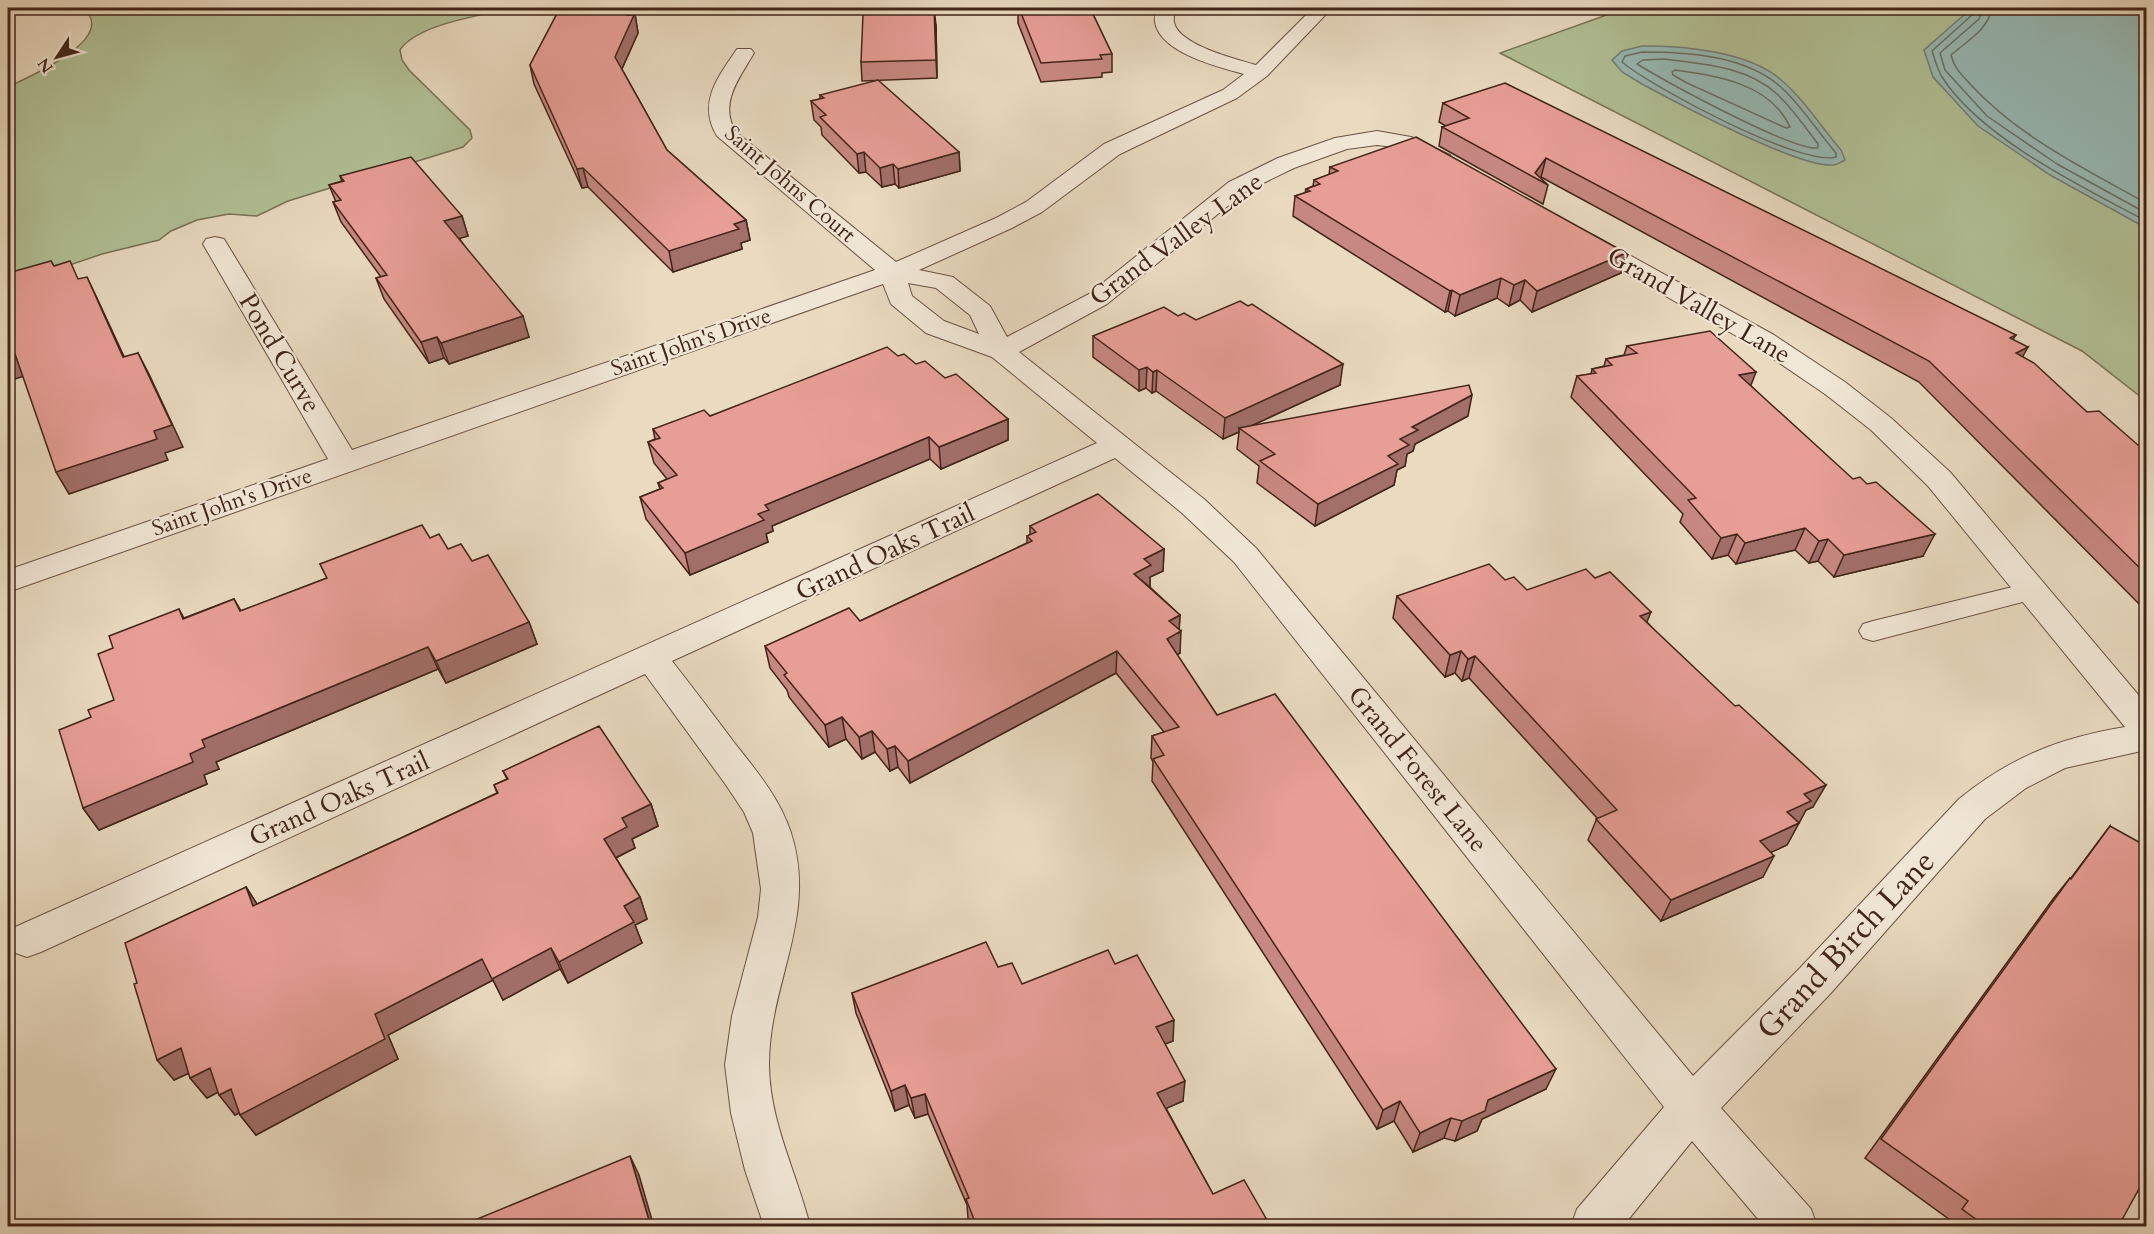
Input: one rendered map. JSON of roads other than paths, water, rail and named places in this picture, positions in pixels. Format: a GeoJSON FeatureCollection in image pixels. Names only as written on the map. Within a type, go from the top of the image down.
{"type":"FeatureCollection","features":[{"type":"Feature","properties":{"kind":"street"},"geometry":{"type":"LineString","coordinates":[[1166,8],[1164,13],[1166,25],[1189,48],[1216,60],[1260,72]]}},
{"type":"Feature","properties":{"kind":"street","name":"Saint John's Drive"},"geometry":{"type":"LineString","coordinates":[[8,581],[893,272],[1004,223],[1034,207],[1112,150],[1161,125],[1215,102],[1260,72],[1323,8]]}},
{"type":"Feature","properties":{"kind":"street","name":"Saint Johns Court"},"geometry":{"type":"LineString","coordinates":[[744,53],[719,97],[717,113],[721,127],[737,144],[893,272]]}},
{"type":"Feature","properties":{"kind":"street","name":"Grand Valley Lane"},"geometry":{"type":"LineString","coordinates":[[1001,351],[1098,299],[1237,187],[1261,173],[1347,141],[1377,138],[1403,141],[1460,171]]}},
{"type":"Feature","properties":{"kind":"street","name":"Grand Valley Lane"},"geometry":{"type":"LineString","coordinates":[[1561,227],[1765,341],[1858,405],[1939,479],[2146,728]]}},
{"type":"Feature","properties":{"kind":"street","name":"Pond Curve"},"geometry":{"type":"LineString","coordinates":[[215,244],[345,463]]}},
{"type":"Feature","properties":{"kind":"street","name":"Grand Forest Lane"},"geometry":{"type":"LineString","coordinates":[[1001,351],[981,310],[944,282],[893,272],[900,299],[935,327],[1001,351],[1193,506],[1245,555],[1692,1108],[1794,1227]]}},
{"type":"Feature","properties":{"kind":"street","name":"Grand Oaks Trail"},"geometry":{"type":"LineString","coordinates":[[27,940],[1118,445]]}},
{"type":"Feature","properties":{"kind":"street"},"geometry":{"type":"LineString","coordinates":[[651,658],[739,775],[760,806],[772,833],[781,889],[778,917],[753,1016],[747,1065],[753,1113],[768,1170],[787,1227]]}},
{"type":"Feature","properties":{"kind":"street","name":"Grand Birch Lane"},"geometry":{"type":"LineString","coordinates":[[1593,1227],[1692,1108],[1815,981],[1972,809],[1996,788],[2045,759],[2095,745],[2146,737]]}},
{"type":"Feature","properties":{"kind":"lane"},"geometry":{"type":"LineString","coordinates":[[1873,631],[2033,591]]}},
{"type":"Feature","properties":{"kind":"water"},"geometry":{"type":"Polygon","coordinates":[[[1972,8],[2146,8],[2146,228],[2050,175],[1978,126],[1933,77],[1924,50],[1972,8]]]}},
{"type":"Feature","properties":{"kind":"water"},"geometry":{"type":"Polygon","coordinates":[[[1642,46],[1676,47],[1714,52],[1751,62],[1767,70],[1788,86],[1804,104],[1841,150],[1845,160],[1833,165],[1816,163],[1767,146],[1642,84],[1622,72],[1612,60],[1622,51],[1642,46]]]}}]}
